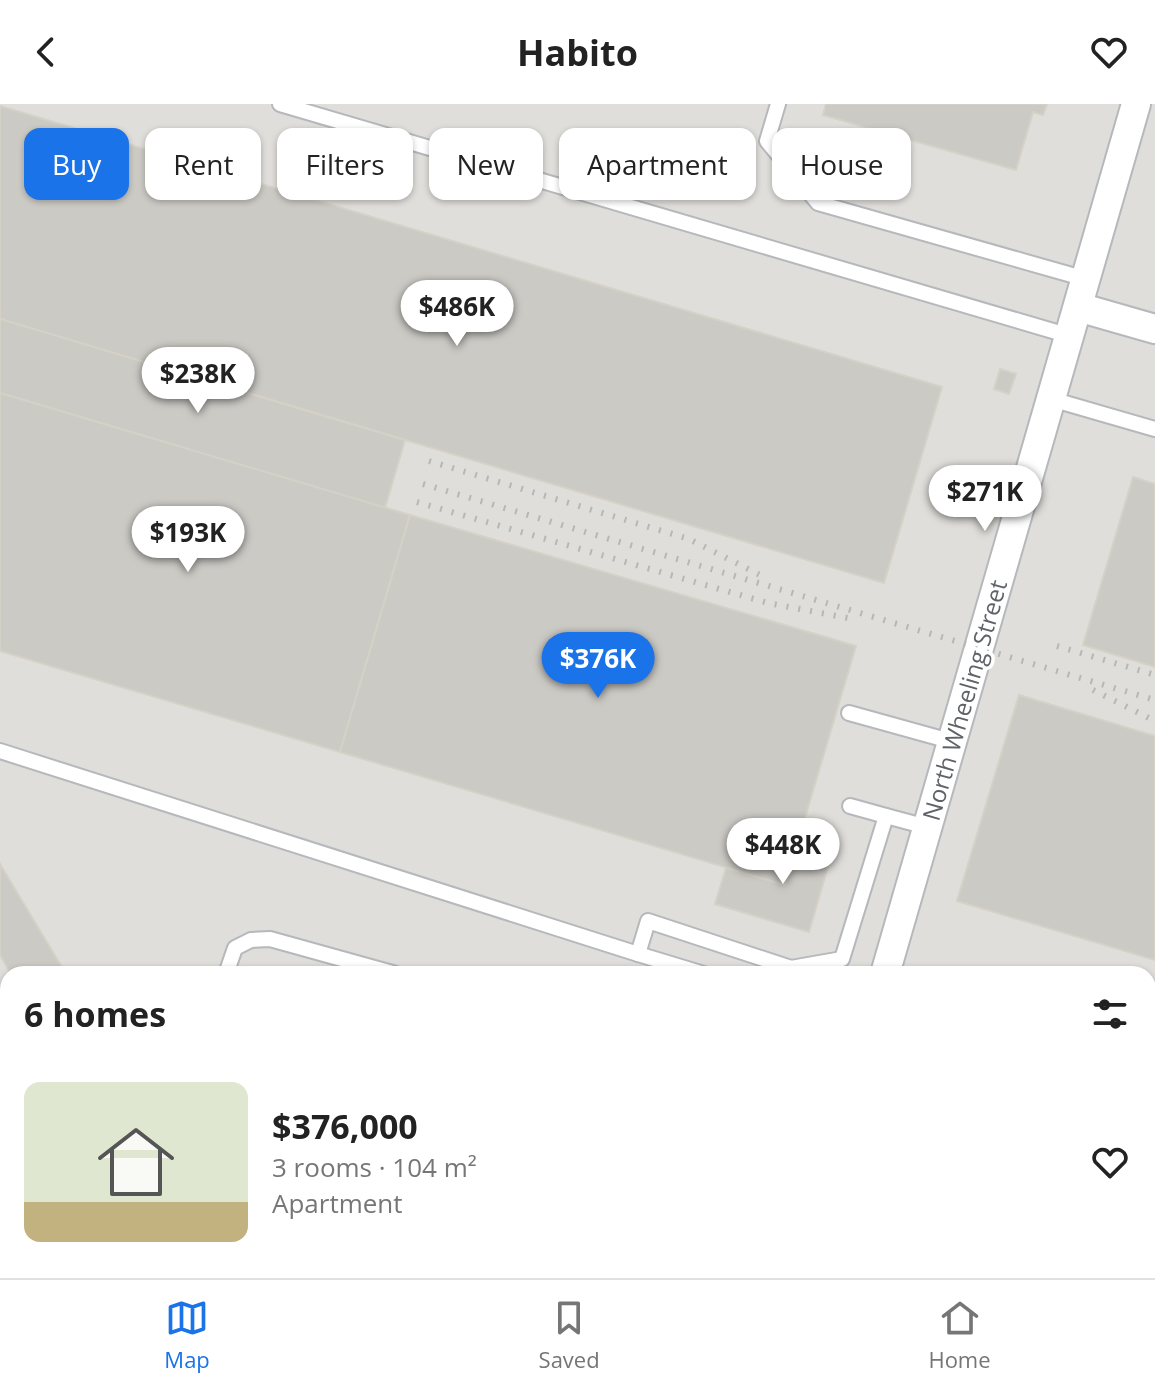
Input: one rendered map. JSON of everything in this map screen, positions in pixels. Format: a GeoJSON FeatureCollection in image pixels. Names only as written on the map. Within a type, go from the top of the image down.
{"type":"FeatureCollection","features":[{"type":"Feature","properties":{"kind":"street","name":"North Wheeling Street"},"geometry":{"type":"LineString","coordinates":[[887,966],[1136,104]]}},
{"type":"Feature","properties":{"kind":"street"},"geometry":{"type":"LineString","coordinates":[[1078,307],[1155,329]]}},
{"type":"Feature","properties":{"kind":"lane"},"geometry":{"type":"LineString","coordinates":[[280,104],[1070,336]]}},
{"type":"Feature","properties":{"kind":"lane"},"geometry":{"type":"LineString","coordinates":[[778,104],[767,141],[818,203],[1086,279]]}},
{"type":"Feature","properties":{"kind":"lane"},"geometry":{"type":"LineString","coordinates":[[1051,399],[1155,429]]}},
{"type":"Feature","properties":{"kind":"lane"},"geometry":{"type":"LineString","coordinates":[[849,713],[950,741]]}},
{"type":"Feature","properties":{"kind":"lane"},"geometry":{"type":"LineString","coordinates":[[0,751],[678,966]]}},
{"type":"Feature","properties":{"kind":"lane"},"geometry":{"type":"LineString","coordinates":[[850,806],[927,827]]}},
{"type":"Feature","properties":{"kind":"lane"},"geometry":{"type":"LineString","coordinates":[[812,966],[842,959],[886,816]]}},
{"type":"Feature","properties":{"kind":"lane"},"geometry":{"type":"LineString","coordinates":[[638,954],[648,921],[776,966]]}},
{"type":"Feature","properties":{"kind":"lane"},"geometry":{"type":"LineString","coordinates":[[229,966],[235,948],[251,940],[270,939],[367,966]]}},
{"type":"Feature","properties":{"kind":"shaded area"},"geometry":{"type":"Polygon","coordinates":[[[0,104],[1155,104],[1155,966],[0,966],[0,104]]]}},
{"type":"Feature","properties":{"kind":"building"},"geometry":{"type":"Polygon","coordinates":[[[826,104],[1047,104],[1043,115],[1033,112],[1016,170],[911,140],[911,128],[869,128],[823,115],[826,104]]]}},
{"type":"Feature","properties":{"kind":"building"},"geometry":{"type":"Polygon","coordinates":[[[0,106],[74,128],[24,128],[24,200],[129,200],[129,144],[145,149],[145,200],[261,200],[261,184],[277,189],[277,200],[315,200],[942,387],[884,583],[0,319],[0,106]]]}},
{"type":"Feature","properties":{"kind":"building"},"geometry":{"type":"Polygon","coordinates":[[[0,319],[405,440],[385,508],[0,393],[0,319]]]}},
{"type":"Feature","properties":{"kind":"building"},"geometry":{"type":"Polygon","coordinates":[[[1000,369],[1016,374],[1009,394],[994,389],[1000,369]]]}},
{"type":"Feature","properties":{"kind":"building"},"geometry":{"type":"Polygon","coordinates":[[[0,393],[410,515],[340,752],[0,651],[0,393]]]}},
{"type":"Feature","properties":{"kind":"building"},"geometry":{"type":"Polygon","coordinates":[[[1133,477],[1155,484],[1155,667],[1083,645],[1133,477]]]}},
{"type":"Feature","properties":{"kind":"building"},"geometry":{"type":"Polygon","coordinates":[[[410,515],[856,646],[785,885],[340,752],[410,515]]]}},
{"type":"Feature","properties":{"kind":"building"},"geometry":{"type":"Polygon","coordinates":[[[1019,695],[1155,736],[1155,960],[957,901],[1019,695]]]}},
{"type":"Feature","properties":{"kind":"building"},"geometry":{"type":"Polygon","coordinates":[[[801,829],[836,839],[809,932],[715,904],[726,868],[785,885],[801,829]]]}},
{"type":"Feature","properties":{"kind":"building"},"geometry":{"type":"Polygon","coordinates":[[[0,864],[61,966],[6,966],[0,955],[0,864]]]}},
{"type":"Feature","properties":{"kind":"railway"},"geometry":{"type":"LineString","coordinates":[[429,461],[689,539],[762,576]]}},
{"type":"Feature","properties":{"kind":"railway"},"geometry":{"type":"LineString","coordinates":[[423,484],[1155,700]]}},
{"type":"Feature","properties":{"kind":"railway"},"geometry":{"type":"LineString","coordinates":[[417,502],[768,603],[853,619]]}},
{"type":"Feature","properties":{"kind":"railway"},"geometry":{"type":"LineString","coordinates":[[1057,646],[1155,675]]}},
{"type":"Feature","properties":{"kind":"railway"},"geometry":{"type":"LineString","coordinates":[[1093,690],[1155,721]]}}]}
